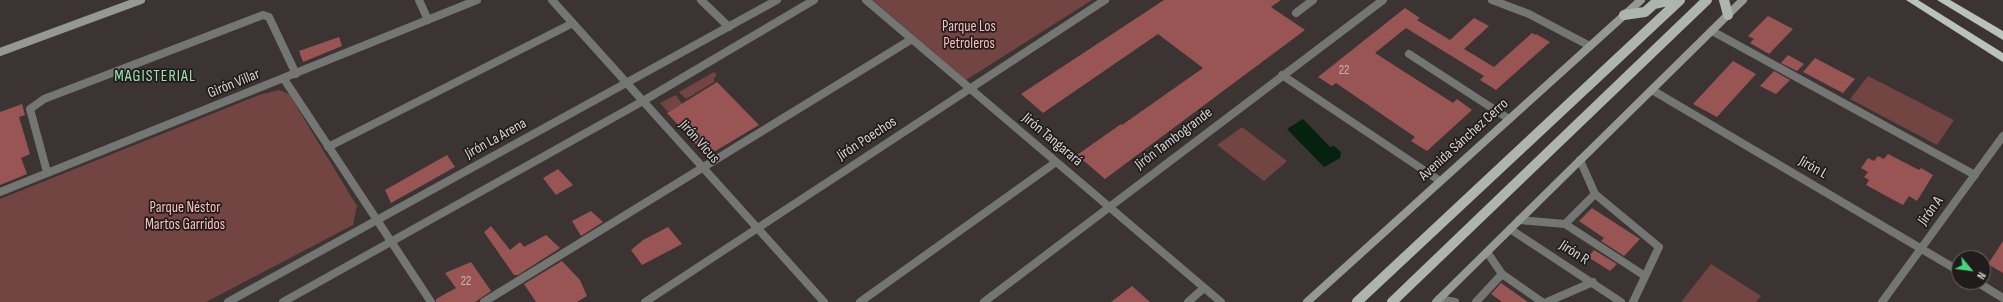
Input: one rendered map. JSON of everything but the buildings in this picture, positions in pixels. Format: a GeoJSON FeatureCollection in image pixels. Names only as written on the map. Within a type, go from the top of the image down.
{"type":"FeatureCollection","features":[{"type":"Feature","properties":{"kind":"highway"},"geometry":{"type":"LineString","coordinates":[[1911,0],[2003,58]]}},
{"type":"Feature","properties":{"kind":"highway"},"geometry":{"type":"LineString","coordinates":[[1929,10],[1944,0],[2003,36]]}},
{"type":"Feature","properties":{"kind":"main road"},"geometry":{"type":"LineString","coordinates":[[0,52],[141,0]]}},
{"type":"Feature","properties":{"kind":"main road","name":"Avenida Sánchez Cerro"},"geometry":{"type":"LineString","coordinates":[[1307,302],[1641,0]]}},
{"type":"Feature","properties":{"kind":"main road"},"geometry":{"type":"LineString","coordinates":[[1624,14],[1644,12],[1654,4],[1672,0]]}},
{"type":"Feature","properties":{"kind":"main road"},"geometry":{"type":"LineString","coordinates":[[1357,302],[1680,0]]}},
{"type":"Feature","properties":{"kind":"main road"},"geometry":{"type":"LineString","coordinates":[[1392,302],[1707,0]]}},
{"type":"Feature","properties":{"kind":"main road"},"geometry":{"type":"LineString","coordinates":[[1724,0],[1728,15]]}},
{"type":"Feature","properties":{"kind":"main road"},"geometry":{"type":"LineString","coordinates":[[1437,301],[1743,0]]}},
{"type":"Feature","properties":{"kind":"street"},"geometry":{"type":"LineString","coordinates":[[419,0],[428,20]]}},
{"type":"Feature","properties":{"kind":"street","name":"Girón Villar"},"geometry":{"type":"LineString","coordinates":[[0,192],[47,172],[284,79],[477,0]]}},
{"type":"Feature","properties":{"kind":"street","name":"Jirón Vicus"},"geometry":{"type":"LineString","coordinates":[[552,0],[824,302]]}},
{"type":"Feature","properties":{"kind":"street"},"geometry":{"type":"LineString","coordinates":[[701,0],[729,27]]}},
{"type":"Feature","properties":{"kind":"street","name":"Jirón La Arena"},"geometry":{"type":"LineString","coordinates":[[228,302],[777,0]]}},
{"type":"Feature","properties":{"kind":"street"},"geometry":{"type":"LineString","coordinates":[[283,302],[643,101],[814,0]]}},
{"type":"Feature","properties":{"kind":"street","name":"Jirón Tangarará"},"geometry":{"type":"LineString","coordinates":[[866,0],[1221,302]]}},
{"type":"Feature","properties":{"kind":"street","name":"Jirón Poechos"},"geometry":{"type":"LineString","coordinates":[[645,302],[1105,0]]}},
{"type":"Feature","properties":{"kind":"street"},"geometry":{"type":"LineString","coordinates":[[1296,13],[1313,0]]}},
{"type":"Feature","properties":{"kind":"street","name":"Jirón Tambogrande"},"geometry":{"type":"LineString","coordinates":[[984,302],[1383,0]]}},
{"type":"Feature","properties":{"kind":"street"},"geometry":{"type":"LineString","coordinates":[[1492,0],[1529,14],[1590,46]]}},
{"type":"Feature","properties":{"kind":"street"},"geometry":{"type":"LineString","coordinates":[[47,172],[30,109],[44,99],[263,15],[269,17],[296,74]]}},
{"type":"Feature","properties":{"kind":"street"},"geometry":{"type":"LineString","coordinates":[[328,147],[573,23]]}},
{"type":"Feature","properties":{"kind":"street"},"geometry":{"type":"LineString","coordinates":[[1712,31],[1975,175]]}},
{"type":"Feature","properties":{"kind":"street"},"geometry":{"type":"LineString","coordinates":[[484,302],[912,39]]}},
{"type":"Feature","properties":{"kind":"street"},"geometry":{"type":"LineString","coordinates":[[1409,54],[1509,119]]}},
{"type":"Feature","properties":{"kind":"street"},"geometry":{"type":"LineString","coordinates":[[1282,75],[1440,181]]}},
{"type":"Feature","properties":{"kind":"street"},"geometry":{"type":"LineString","coordinates":[[284,79],[431,302]]}},
{"type":"Feature","properties":{"kind":"street","name":"Jirón L"},"geometry":{"type":"LineString","coordinates":[[1652,90],[1951,266]]}},
{"type":"Feature","properties":{"kind":"street","name":"Jirón A"},"geometry":{"type":"LineString","coordinates":[[1882,302],[2003,136]]}},
{"type":"Feature","properties":{"kind":"street"},"geometry":{"type":"LineString","coordinates":[[1580,160],[1595,194],[1659,248],[1633,302]]}},
{"type":"Feature","properties":{"kind":"street"},"geometry":{"type":"LineString","coordinates":[[860,302],[1056,162]]}},
{"type":"Feature","properties":{"kind":"street"},"geometry":{"type":"LineString","coordinates":[[1565,224],[1595,194]]}},
{"type":"Feature","properties":{"kind":"street"},"geometry":{"type":"LineString","coordinates":[[1519,220],[1565,224],[1645,276]]}},
{"type":"Feature","properties":{"kind":"street","name":"Jirón R"},"geometry":{"type":"LineString","coordinates":[[1510,229],[1593,282],[1621,302]]}},
{"type":"Feature","properties":{"kind":"street"},"geometry":{"type":"LineString","coordinates":[[1488,252],[1502,274],[1542,302]]}},
{"type":"Feature","properties":{"kind":"street"},"geometry":{"type":"LineString","coordinates":[[1476,302],[1502,274]]}},
{"type":"Feature","properties":{"kind":"street"},"geometry":{"type":"LineString","coordinates":[[1546,302],[1593,282]]}},
{"type":"Feature","properties":{"kind":"street"},"geometry":{"type":"LineString","coordinates":[[1188,302],[1204,288]]}},
{"type":"Feature","properties":{"kind":"street"},"geometry":{"type":"LineString","coordinates":[[1990,290],[2003,298]]}},
{"type":"Feature","properties":{"kind":"street"},"geometry":{"type":"LineString","coordinates":[[1437,301],[1455,302]]}},
{"type":"Feature","properties":{"kind":"green space","name":"Parque Los Petroleros"},"geometry":{"type":"Polygon","coordinates":[[[873,0],[1092,0],[966,80],[873,0]]]}},
{"type":"Feature","properties":{"kind":"green space"},"geometry":{"type":"Polygon","coordinates":[[[714,72],[717,75],[714,78],[714,82],[686,99],[679,92],[714,72]]]}},
{"type":"Feature","properties":{"kind":"green space"},"geometry":{"type":"Polygon","coordinates":[[[1868,76],[1954,120],[1937,145],[1850,99],[1868,76]]]}},
{"type":"Feature","properties":{"kind":"green space","name":"Parque Néstor Martos Garridos"},"geometry":{"type":"Polygon","coordinates":[[[279,90],[289,94],[357,206],[353,225],[206,302],[0,302],[0,199],[259,95],[279,90]]]}},
{"type":"Feature","properties":{"kind":"green space"},"geometry":{"type":"Polygon","coordinates":[[[676,95],[682,104],[668,112],[660,103],[676,95]]]}},
{"type":"Feature","properties":{"kind":"green space"},"geometry":{"type":"Polygon","coordinates":[[[1242,127],[1287,161],[1264,181],[1217,145],[1242,127]]]}},
{"type":"Feature","properties":{"kind":"green space"},"geometry":{"type":"Polygon","coordinates":[[[1711,264],[1761,296],[1756,302],[1681,302],[1711,264]]]}},
{"type":"Feature","properties":{"kind":"shaded area"},"geometry":{"type":"Polygon","coordinates":[[[1303,119],[1330,147],[1334,146],[1341,152],[1340,158],[1324,167],[1287,129],[1303,119]]]}},
{"type":"Feature","properties":{"kind":"district","name":"MAGISTERIAL"},"geometry":{"type":"Point","coordinates":[155,77]}}]}
